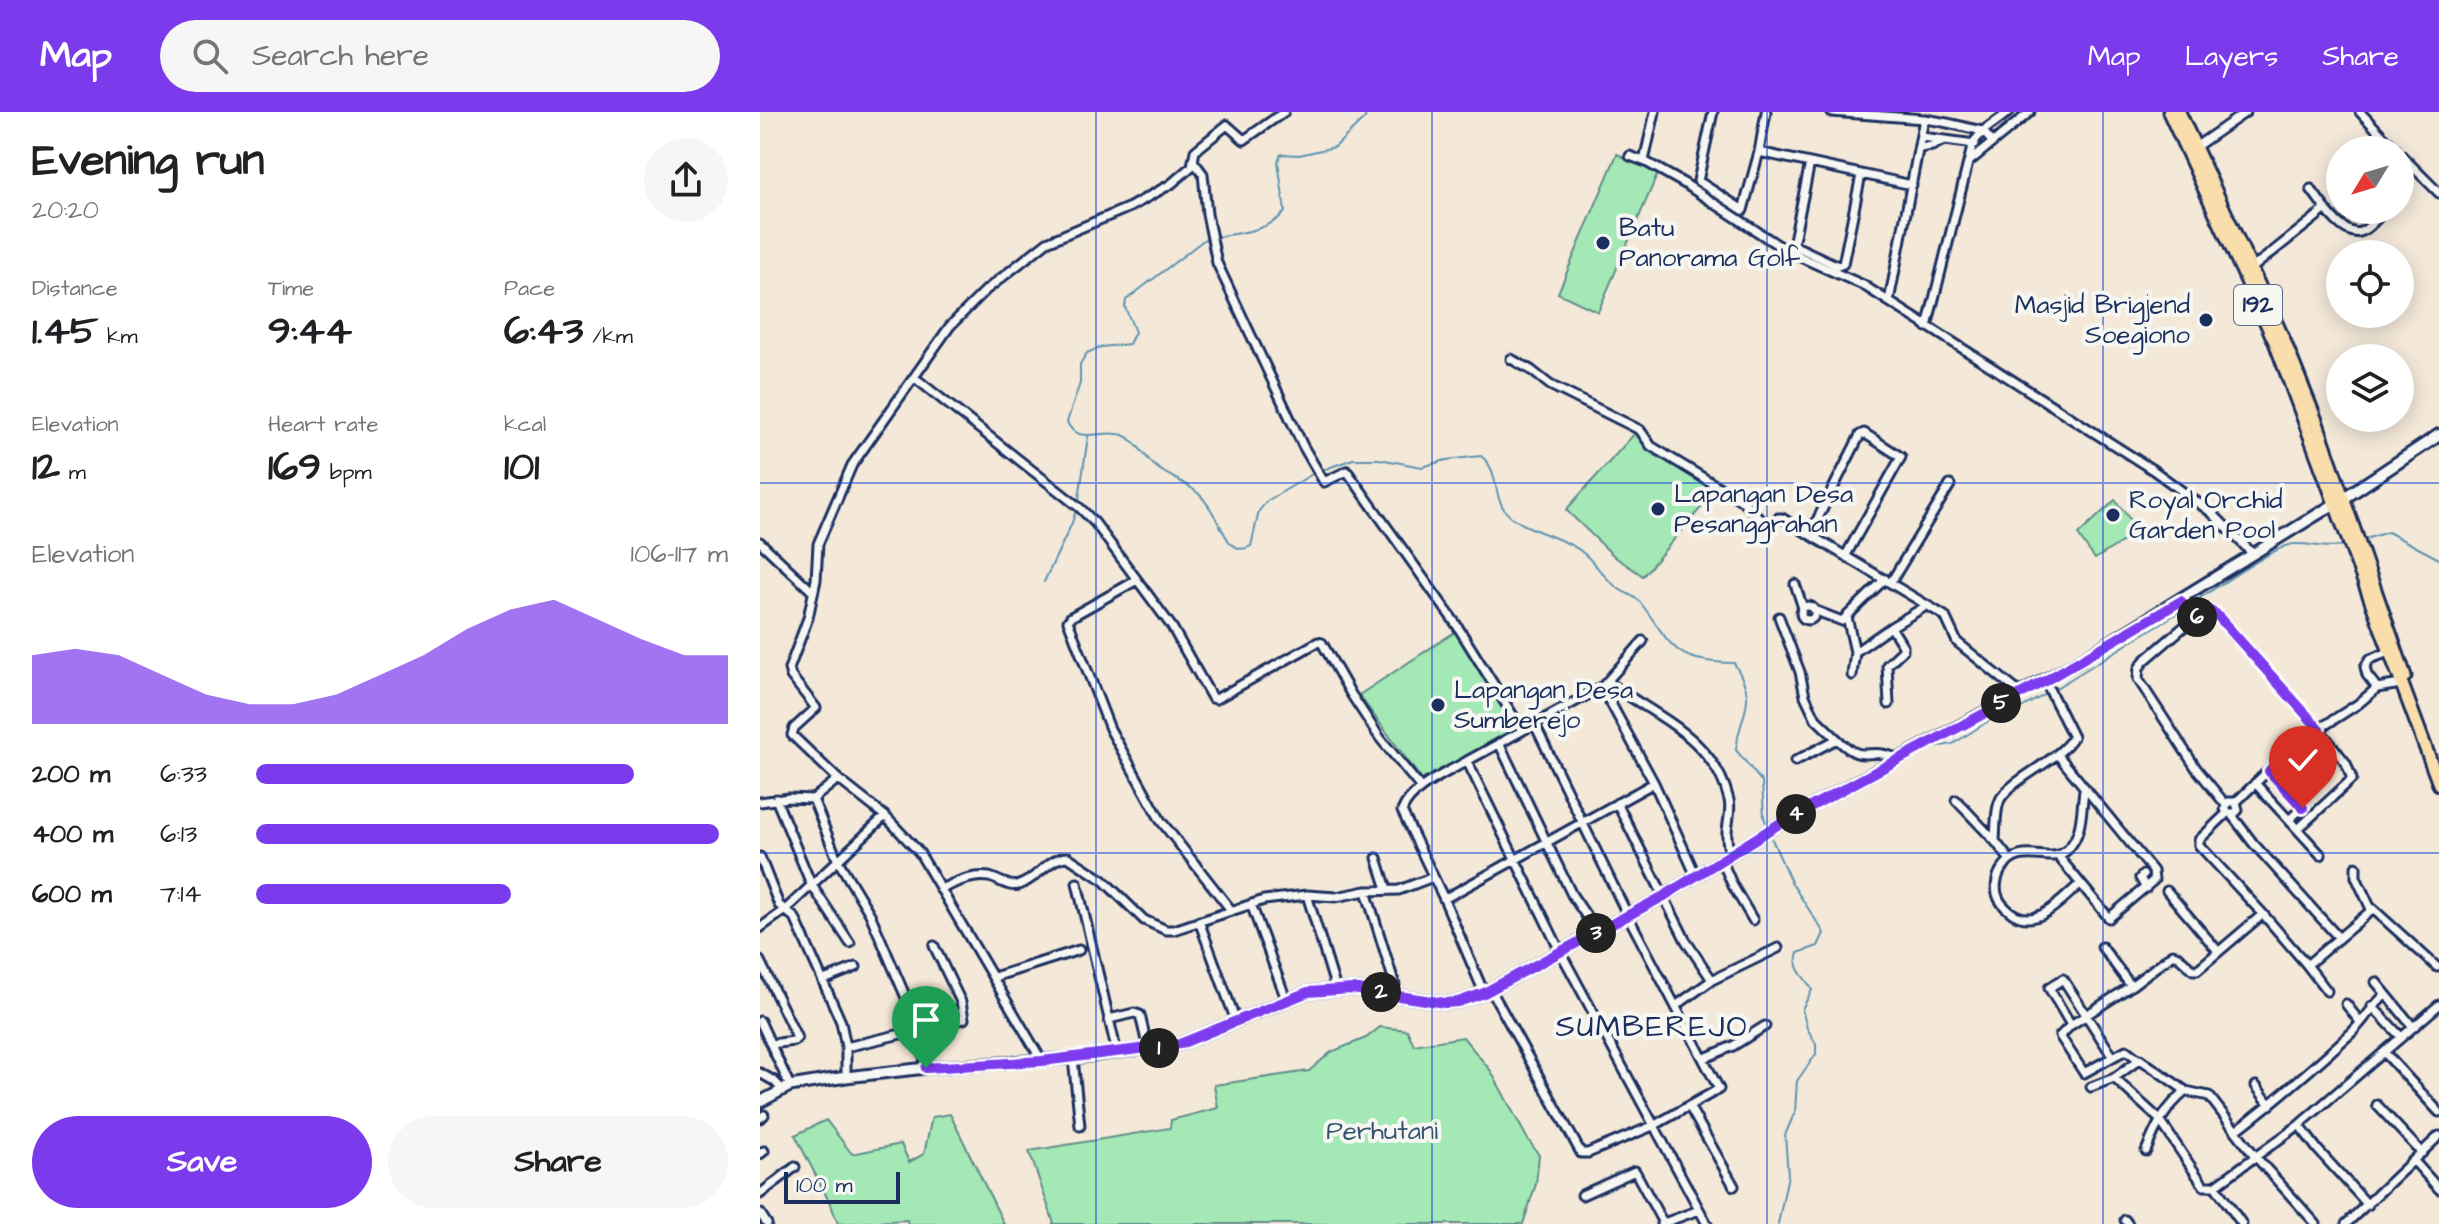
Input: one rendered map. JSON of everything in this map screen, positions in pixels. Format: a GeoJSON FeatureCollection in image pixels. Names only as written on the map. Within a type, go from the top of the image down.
{"type":"FeatureCollection","features":[{"type":"Feature","properties":{"kind":"main road","name":"192"},"geometry":{"type":"LineString","coordinates":[[2169,112],[2192,149]]}},
{"type":"Feature","properties":{"kind":"main road","name":"192"},"geometry":{"type":"LineString","coordinates":[[2179,112],[2192,149],[2295,366],[2389,652],[2439,784]]}},
{"type":"Feature","properties":{"kind":"main road","name":"192"},"geometry":{"type":"LineString","coordinates":[[2206,179],[2340,501]]}},
{"type":"Feature","properties":{"kind":"main road"},"geometry":{"type":"LineString","coordinates":[[2340,501],[2439,435]]}},
{"type":"Feature","properties":{"kind":"main road","name":"192"},"geometry":{"type":"LineString","coordinates":[[2354,542],[2407,682],[2408,696]]}},
{"type":"Feature","properties":{"kind":"street"},"geometry":{"type":"LineString","coordinates":[[1042,1061],[919,852],[885,816],[838,779],[794,737],[792,731],[815,711],[815,706],[789,669],[808,618],[818,544],[852,465],[950,326],[986,290],[1047,242],[1130,207],[1167,187],[1194,162],[1195,151],[1227,125],[1244,140],[1284,112]]}},
{"type":"Feature","properties":{"kind":"street"},"geometry":{"type":"LineString","coordinates":[[1644,161],[1655,112]]}},
{"type":"Feature","properties":{"kind":"street"},"geometry":{"type":"LineString","coordinates":[[1713,112],[1699,182],[1744,210],[1766,112]]}},
{"type":"Feature","properties":{"kind":"street"},"geometry":{"type":"LineString","coordinates":[[1831,112],[1924,119],[1943,116],[1951,126],[1983,131],[1992,142]]}},
{"type":"Feature","properties":{"kind":"street"},"geometry":{"type":"LineString","coordinates":[[1927,327],[1973,143],[1983,131],[2009,112]]}},
{"type":"Feature","properties":{"kind":"street"},"geometry":{"type":"LineString","coordinates":[[1970,161],[2029,112]]}},
{"type":"Feature","properties":{"kind":"street"},"geometry":{"type":"LineString","coordinates":[[2192,149],[2246,112]]}},
{"type":"Feature","properties":{"kind":"street"},"geometry":{"type":"LineString","coordinates":[[2360,112],[2383,136]]}},
{"type":"Feature","properties":{"kind":"street"},"geometry":{"type":"LineString","coordinates":[[1889,301],[1924,119]]}},
{"type":"Feature","properties":{"kind":"street"},"geometry":{"type":"LineString","coordinates":[[1922,137],[1973,143],[1983,150]]}},
{"type":"Feature","properties":{"kind":"street"},"geometry":{"type":"LineString","coordinates":[[1920,148],[1942,141]]}},
{"type":"Feature","properties":{"kind":"street"},"geometry":{"type":"LineString","coordinates":[[1759,152],[1912,185]]}},
{"type":"Feature","properties":{"kind":"street"},"geometry":{"type":"LineString","coordinates":[[1630,156],[1685,184],[1787,251],[1863,285],[1889,301],[2153,470],[2212,513],[2253,554]]}},
{"type":"Feature","properties":{"kind":"street"},"geometry":{"type":"LineString","coordinates":[[1194,162],[1203,174],[1209,228],[1217,263],[1312,461],[1326,482],[1347,471],[1462,634],[1522,730]]}},
{"type":"Feature","properties":{"kind":"street"},"geometry":{"type":"LineString","coordinates":[[1810,163],[1793,245],[1838,266],[1843,264],[1861,175]]}},
{"type":"Feature","properties":{"kind":"street"},"geometry":{"type":"LineString","coordinates":[[2414,168],[2439,193]]}},
{"type":"Feature","properties":{"kind":"street"},"geometry":{"type":"LineString","coordinates":[[2251,269],[2326,209],[2311,189]]}},
{"type":"Feature","properties":{"kind":"street"},"geometry":{"type":"LineString","coordinates":[[2339,224],[2357,232],[2367,224]]}},
{"type":"Feature","properties":{"kind":"street"},"geometry":{"type":"LineString","coordinates":[[1511,359],[1550,385],[1640,430],[1651,446],[1745,503],[1766,525],[1780,518],[1947,618],[1954,639],[2020,693]]}},
{"type":"Feature","properties":{"kind":"street"},"geometry":{"type":"LineString","coordinates":[[915,378],[1095,523],[1172,627],[1214,700],[1318,642],[1325,644],[1358,705],[1421,788]]}},
{"type":"Feature","properties":{"kind":"street"},"geometry":{"type":"LineString","coordinates":[[1810,534],[1860,435],[1864,433],[1901,457],[1846,555]]}},
{"type":"Feature","properties":{"kind":"street"},"geometry":{"type":"LineString","coordinates":[[1795,584],[1803,608],[1801,613],[1807,620],[1812,618],[1814,610],[1838,621],[1847,617],[1888,580],[1950,485]]}},
{"type":"Feature","properties":{"kind":"street"},"geometry":{"type":"LineString","coordinates":[[760,1102],[786,1087],[846,1077],[1073,1058],[1190,1041],[1308,992],[1336,989],[1395,994],[1445,1003],[1488,992],[1664,896],[1756,837],[1896,758],[2020,693],[2047,684],[2182,603],[2253,554],[2340,501]]}},
{"type":"Feature","properties":{"kind":"street"},"geometry":{"type":"LineString","coordinates":[[760,542],[813,592]]}},
{"type":"Feature","properties":{"kind":"street"},"geometry":{"type":"LineString","coordinates":[[1137,580],[1068,621],[1110,729],[1158,816],[1231,910]]}},
{"type":"Feature","properties":{"kind":"street"},"geometry":{"type":"LineString","coordinates":[[2182,603],[2193,618]]}},
{"type":"Feature","properties":{"kind":"street"},"geometry":{"type":"LineString","coordinates":[[1855,652],[1926,606]]}},
{"type":"Feature","properties":{"kind":"street"},"geometry":{"type":"LineString","coordinates":[[2298,829],[2352,779],[2348,765],[2216,614],[2210,611],[2193,618],[2144,661],[2139,668],[2138,679],[2228,811],[2338,937]]}},
{"type":"Feature","properties":{"kind":"street"},"geometry":{"type":"LineString","coordinates":[[1779,617],[1800,672],[1805,696],[1818,722],[1855,754],[1864,756],[1881,752],[1896,758]]}},
{"type":"Feature","properties":{"kind":"street"},"geometry":{"type":"LineString","coordinates":[[1847,617],[1855,652],[1852,675]]}},
{"type":"Feature","properties":{"kind":"street"},"geometry":{"type":"LineString","coordinates":[[1889,704],[1887,665],[1904,648],[1891,627]]}},
{"type":"Feature","properties":{"kind":"street"},"geometry":{"type":"LineString","coordinates":[[1534,723],[1628,916],[1719,1089],[1655,1125],[1588,1153],[1578,1151],[1488,992],[1402,811],[1421,788],[1534,723],[1605,684],[1643,641]]}},
{"type":"Feature","properties":{"kind":"street"},"geometry":{"type":"LineString","coordinates":[[2374,685],[2365,671],[2367,663],[2389,652]]}},
{"type":"Feature","properties":{"kind":"street"},"geometry":{"type":"LineString","coordinates":[[1605,684],[1696,876]]}},
{"type":"Feature","properties":{"kind":"street"},"geometry":{"type":"LineString","coordinates":[[1605,684],[1676,726],[1708,754],[1730,803],[1726,858],[1733,886],[1753,920]]}},
{"type":"Feature","properties":{"kind":"street"},"geometry":{"type":"LineString","coordinates":[[1995,841],[2002,797],[2057,754],[2073,737],[2047,684]]}},
{"type":"Feature","properties":{"kind":"street"},"geometry":{"type":"LineString","coordinates":[[2364,688],[2401,684]]}},
{"type":"Feature","properties":{"kind":"street"},"geometry":{"type":"LineString","coordinates":[[2327,991],[2263,914],[2199,845],[2199,840],[2228,811],[2238,810],[2236,802],[2300,740],[2358,704],[2374,685]]}},
{"type":"Feature","properties":{"kind":"street"},"geometry":{"type":"LineString","coordinates":[[1795,761],[1837,739]]}},
{"type":"Feature","properties":{"kind":"street"},"geometry":{"type":"LineString","coordinates":[[1499,743],[1572,895],[1597,932]]}},
{"type":"Feature","properties":{"kind":"street"},"geometry":{"type":"LineString","coordinates":[[2057,754],[2153,871],[2154,880],[2109,918],[2058,856]]}},
{"type":"Feature","properties":{"kind":"street"},"geometry":{"type":"LineString","coordinates":[[1467,761],[1561,953],[1707,1224]]}},
{"type":"Feature","properties":{"kind":"street"},"geometry":{"type":"LineString","coordinates":[[2269,771],[2303,807],[2290,819]]}},
{"type":"Feature","properties":{"kind":"street"},"geometry":{"type":"LineString","coordinates":[[760,802],[813,799],[838,779]]}},
{"type":"Feature","properties":{"kind":"street"},"geometry":{"type":"LineString","coordinates":[[1444,899],[1654,783]]}},
{"type":"Feature","properties":{"kind":"street"},"geometry":{"type":"LineString","coordinates":[[2255,783],[2321,855]]}},
{"type":"Feature","properties":{"kind":"street"},"geometry":{"type":"LineString","coordinates":[[2080,884],[2041,916],[2020,918],[2006,909],[1997,892],[1999,873],[2010,860],[2025,853],[2058,856],[2067,851],[2079,834],[2084,789]]}},
{"type":"Feature","properties":{"kind":"street"},"geometry":{"type":"LineString","coordinates":[[776,799],[811,884],[850,943]]}},
{"type":"Feature","properties":{"kind":"street"},"geometry":{"type":"LineString","coordinates":[[813,799],[837,859],[870,914],[919,1028],[926,1068]]}},
{"type":"Feature","properties":{"kind":"street"},"geometry":{"type":"LineString","coordinates":[[1956,800],[2010,860]]}},
{"type":"Feature","properties":{"kind":"street"},"geometry":{"type":"LineString","coordinates":[[1617,803],[1686,941],[1712,980]]}},
{"type":"Feature","properties":{"kind":"street"},"geometry":{"type":"LineString","coordinates":[[760,928],[785,910],[885,816]]}},
{"type":"Feature","properties":{"kind":"street"},"geometry":{"type":"LineString","coordinates":[[760,857],[779,905],[795,918],[841,1022],[846,1047],[846,1077]]}},
{"type":"Feature","properties":{"kind":"street"},"geometry":{"type":"LineString","coordinates":[[940,889],[975,876],[1019,885],[1057,859],[1068,857],[1103,880],[1144,920],[1154,926],[1174,930],[1251,904],[1307,895],[1336,897],[1366,891],[1399,890],[1433,877]]}},
{"type":"Feature","properties":{"kind":"street"},"geometry":{"type":"LineString","coordinates":[[1377,858],[1387,889]]}},
{"type":"Feature","properties":{"kind":"street"},"geometry":{"type":"LineString","coordinates":[[2356,867],[2356,877],[2371,909],[2437,967]]}},
{"type":"Feature","properties":{"kind":"street"},"geometry":{"type":"LineString","coordinates":[[2143,875],[2140,878],[2146,888]]}},
{"type":"Feature","properties":{"kind":"street"},"geometry":{"type":"LineString","coordinates":[[1077,883],[1117,1053]]}},
{"type":"Feature","properties":{"kind":"street"},"geometry":{"type":"LineString","coordinates":[[1366,891],[1395,985]]}},
{"type":"Feature","properties":{"kind":"street"},"geometry":{"type":"LineString","coordinates":[[2167,891],[2218,951]]}},
{"type":"Feature","properties":{"kind":"street"},"geometry":{"type":"LineString","coordinates":[[1307,895],[1336,989]]}},
{"type":"Feature","properties":{"kind":"street"},"geometry":{"type":"LineString","coordinates":[[1251,904],[1286,999]]}},
{"type":"Feature","properties":{"kind":"street"},"geometry":{"type":"LineString","coordinates":[[2307,965],[2371,909]]}},
{"type":"Feature","properties":{"kind":"street"},"geometry":{"type":"LineString","coordinates":[[2263,914],[2195,971],[2173,954],[2071,1025],[2060,1036],[2082,1072],[2086,1073],[2126,1050],[2186,1091],[2209,1096],[2255,1156],[2316,1224]]}},
{"type":"Feature","properties":{"kind":"street"},"geometry":{"type":"LineString","coordinates":[[1199,921],[1236,1021]]}},
{"type":"Feature","properties":{"kind":"street"},"geometry":{"type":"LineString","coordinates":[[846,1047],[964,1019],[961,1002],[934,946]]}},
{"type":"Feature","properties":{"kind":"street"},"geometry":{"type":"LineString","coordinates":[[2102,947],[2131,986]]}},
{"type":"Feature","properties":{"kind":"street"},"geometry":{"type":"LineString","coordinates":[[1677,1005],[1712,980],[1778,948]]}},
{"type":"Feature","properties":{"kind":"street"},"geometry":{"type":"LineString","coordinates":[[994,977],[1079,950]]}},
{"type":"Feature","properties":{"kind":"street"},"geometry":{"type":"LineString","coordinates":[[760,961],[797,1038],[771,1044]]}},
{"type":"Feature","properties":{"kind":"street"},"geometry":{"type":"LineString","coordinates":[[824,980],[856,967]]}},
{"type":"Feature","properties":{"kind":"street"},"geometry":{"type":"LineString","coordinates":[[2071,1025],[2049,989],[2061,979],[2065,979],[2113,1057]]}},
{"type":"Feature","properties":{"kind":"street"},"geometry":{"type":"LineString","coordinates":[[2376,982],[2413,1027]]}},
{"type":"Feature","properties":{"kind":"street"},"geometry":{"type":"LineString","coordinates":[[2237,1130],[2349,1036],[2372,1006],[2386,994]]}},
{"type":"Feature","properties":{"kind":"street"},"geometry":{"type":"LineString","coordinates":[[2346,1004],[2360,1022]]}},
{"type":"Feature","properties":{"kind":"street"},"geometry":{"type":"LineString","coordinates":[[2114,1078],[2159,1119],[2200,1181],[2208,1187],[2215,1186],[2299,1125],[2439,1005]]}},
{"type":"Feature","properties":{"kind":"street"},"geometry":{"type":"LineString","coordinates":[[2372,1006],[2401,1037]]}},
{"type":"Feature","properties":{"kind":"street"},"geometry":{"type":"LineString","coordinates":[[1109,1019],[1134,1013],[1140,1015],[1148,1049]]}},
{"type":"Feature","properties":{"kind":"street"},"geometry":{"type":"LineString","coordinates":[[760,1021],[786,1087]]}},
{"type":"Feature","properties":{"kind":"street"},"geometry":{"type":"LineString","coordinates":[[1705,1058],[1733,1046],[1765,1026]]}},
{"type":"Feature","properties":{"kind":"street"},"geometry":{"type":"LineString","coordinates":[[2384,1052],[2439,1112]]}},
{"type":"Feature","properties":{"kind":"street"},"geometry":{"type":"LineString","coordinates":[[1073,1058],[1080,1126]]}},
{"type":"Feature","properties":{"kind":"street"},"geometry":{"type":"LineString","coordinates":[[2091,1087],[2114,1078],[2138,1059]]}},
{"type":"Feature","properties":{"kind":"street"},"geometry":{"type":"LineString","coordinates":[[760,1073],[786,1087]]}},
{"type":"Feature","properties":{"kind":"street"},"geometry":{"type":"LineString","coordinates":[[2256,1086],[2270,1105]]}},
{"type":"Feature","properties":{"kind":"street"},"geometry":{"type":"LineString","coordinates":[[2146,1151],[2159,1119],[2186,1091]]}},
{"type":"Feature","properties":{"kind":"street"},"geometry":{"type":"LineString","coordinates":[[2377,1105],[2422,1153]]}},
{"type":"Feature","properties":{"kind":"street"},"geometry":{"type":"LineString","coordinates":[[1689,1106],[1734,1186]]}},
{"type":"Feature","properties":{"kind":"street"},"geometry":{"type":"LineString","coordinates":[[2299,1125],[2368,1205]]}},
{"type":"Feature","properties":{"kind":"street"},"geometry":{"type":"LineString","coordinates":[[2346,1224],[2357,1221],[2368,1205],[2439,1136]]}},
{"type":"Feature","properties":{"kind":"street"},"geometry":{"type":"LineString","coordinates":[[2414,1161],[2439,1189]]}},
{"type":"Feature","properties":{"kind":"street"},"geometry":{"type":"LineString","coordinates":[[760,1194],[795,1167]]}},
{"type":"Feature","properties":{"kind":"street"},"geometry":{"type":"LineString","coordinates":[[1582,1195],[1635,1171],[1662,1224],[1699,1210]]}},
{"type":"Feature","properties":{"kind":"street"},"geometry":{"type":"LineString","coordinates":[[2215,1186],[2242,1224]]}},
{"type":"Feature","properties":{"kind":"street"},"geometry":{"type":"LineString","coordinates":[[760,1213],[767,1224]]}},
{"type":"Feature","properties":{"kind":"green space","name":"Batu Panorama Golf"},"geometry":{"type":"Polygon","coordinates":[[[1617,154],[1658,173],[1598,312],[1558,293],[1617,154]]]}},
{"type":"Feature","properties":{"kind":"green space"},"geometry":{"type":"Polygon","coordinates":[[[1636,432],[1651,449],[1716,490],[1643,576],[1615,557],[1566,510],[1636,432]]]}},
{"type":"Feature","properties":{"kind":"green space","name":"Royal Orchid Garden Pool"},"geometry":{"type":"Polygon","coordinates":[[[2115,500],[2139,531],[2095,559],[2078,535],[2115,500]]]}},
{"type":"Feature","properties":{"kind":"green space","name":"Lapangan Desa Sumberejo"},"geometry":{"type":"Polygon","coordinates":[[[1458,630],[1516,729],[1422,780],[1359,695],[1458,630]]]}},
{"type":"Feature","properties":{"kind":"green space","name":"Perhutani"},"geometry":{"type":"Polygon","coordinates":[[[1380,1027],[1407,1030],[1414,1045],[1463,1037],[1491,1071],[1539,1155],[1536,1184],[1523,1224],[1052,1224],[1029,1151],[1170,1128],[1171,1120],[1218,1108],[1214,1085],[1309,1071],[1331,1052],[1366,1038],[1380,1027]]]}},
{"type":"Feature","properties":{"kind":"green space"},"geometry":{"type":"Polygon","coordinates":[[[950,1114],[1004,1224],[908,1224],[907,1220],[838,1224],[795,1135],[826,1120],[852,1154],[901,1144],[909,1162],[924,1154],[932,1117],[950,1114]]]}},
{"type":"Feature","properties":{"kind":"waterway"},"geometry":{"type":"LineString","coordinates":[[1216,237],[1253,230],[1278,218],[1285,212],[1278,161],[1281,154],[1299,155],[1335,147],[1365,118],[1366,112]]}},
{"type":"Feature","properties":{"kind":"waterway"},"geometry":{"type":"LineString","coordinates":[[1210,238],[1126,300],[1125,307],[1135,332],[1129,344],[1101,347],[1087,353],[1080,364],[1080,383],[1067,422],[1071,429],[1084,435],[1115,433],[1128,437],[1159,469],[1201,496],[1230,543],[1240,549],[1251,546],[1259,511],[1267,501],[1314,473]]}},
{"type":"Feature","properties":{"kind":"waterway"},"geometry":{"type":"LineString","coordinates":[[1044,582],[1072,523],[1079,499],[1088,436]]}},
{"type":"Feature","properties":{"kind":"waterway"},"geometry":{"type":"LineString","coordinates":[[1320,471],[1353,459],[1379,459],[1422,467],[1446,460],[1481,456],[1491,469],[1499,498],[1511,517],[1579,550],[1613,584],[1640,602],[1676,649],[1698,659],[1734,663],[1742,677],[1747,698],[1736,750],[1762,782],[1767,826]]}},
{"type":"Feature","properties":{"kind":"waterway"},"geometry":{"type":"LineString","coordinates":[[2362,540],[2388,532],[2439,559]]}},
{"type":"Feature","properties":{"kind":"waterway"},"geometry":{"type":"LineString","coordinates":[[2189,605],[2285,546],[2344,545]]}},
{"type":"Feature","properties":{"kind":"waterway"},"geometry":{"type":"LineString","coordinates":[[2053,690],[2184,609]]}},
{"type":"Feature","properties":{"kind":"waterway"},"geometry":{"type":"LineString","coordinates":[[1911,757],[1934,747],[1953,744],[1990,720],[2012,713],[2048,693]]}},
{"type":"Feature","properties":{"kind":"waterway"},"geometry":{"type":"LineString","coordinates":[[1770,835],[1791,882],[1824,933],[1818,946],[1798,953],[1797,959],[1798,969],[1812,990],[1802,1009],[1807,1028],[1816,1044],[1816,1054],[1797,1081],[1795,1112],[1785,1135],[1788,1175],[1778,1224]]}},
{"type":"Feature","properties":{"kind":"place","name":"Batu Panorama Golf"},"geometry":{"type":"Point","coordinates":[1603,243]}},
{"type":"Feature","properties":{"kind":"place","name":"Masjid Brigjend Soegiono"},"geometry":{"type":"Point","coordinates":[2206,320]}},
{"type":"Feature","properties":{"kind":"place","name":"Lapangan Desa Pesanggrahan"},"geometry":{"type":"Point","coordinates":[1658,509]}},
{"type":"Feature","properties":{"kind":"place","name":"Royal Orchid Garden Pool"},"geometry":{"type":"Point","coordinates":[2113,515]}},
{"type":"Feature","properties":{"kind":"place","name":"Lapangan Desa Sumberejo"},"geometry":{"type":"Point","coordinates":[1438,705]}},
{"type":"Feature","properties":{"kind":"district","name":"SUMBEREJO"},"geometry":{"type":"Point","coordinates":[1652,1027]}},
{"type":"Feature","properties":{"kind":"route"},"geometry":{"type":"LineString","coordinates":[[926,1068],[1042,1061],[1180,1044],[1308,992],[1352,989],[1445,1003],[1484,993],[1664,896],[1782,822],[1896,758],[2045,681],[2181,601],[2193,619],[2214,612],[2319,729],[2300,740],[2269,771],[2303,808]]}}]}
